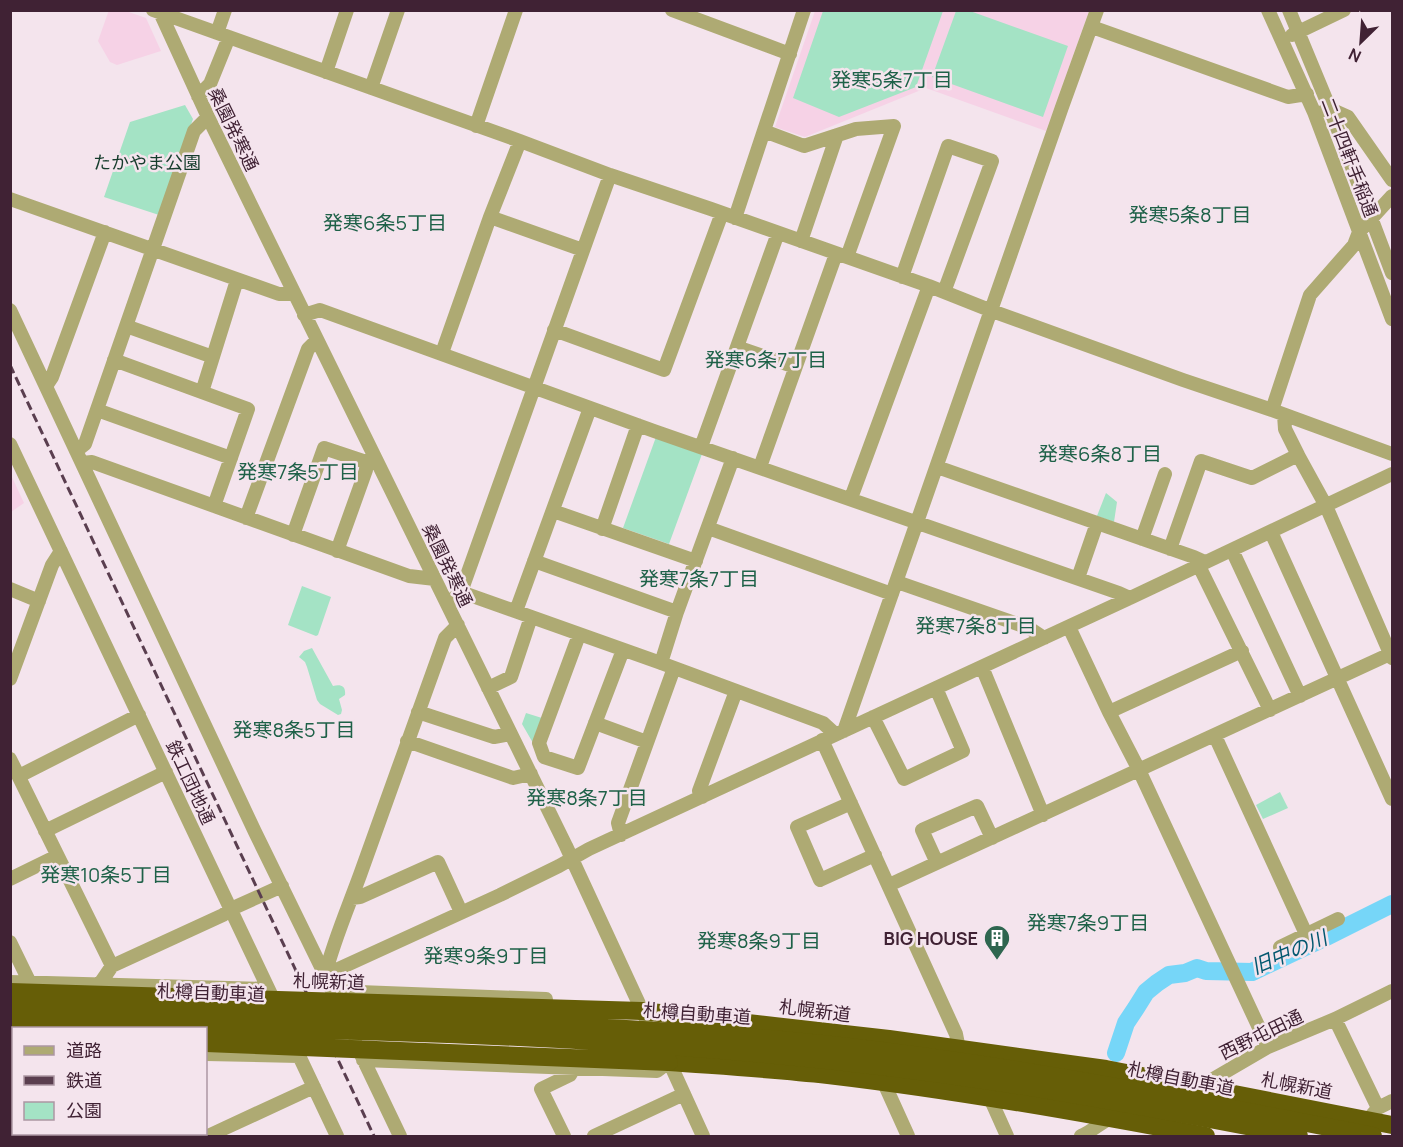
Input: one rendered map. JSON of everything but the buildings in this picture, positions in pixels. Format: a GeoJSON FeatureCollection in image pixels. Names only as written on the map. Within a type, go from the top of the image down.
{"type":"FeatureCollection","features":[{"type":"Feature","properties":{"kind":"highway","name":"札幌新道"},"geometry":{"type":"LineString","coordinates":[[10,992],[642,1011],[889,1039],[1106,1069],[1392,1125]]}},
{"type":"Feature","properties":{"kind":"highway","name":"札樽自動車道"},"geometry":{"type":"LineString","coordinates":[[10,1007],[528,1023],[671,1031],[805,1042],[926,1057],[1127,1088],[1373,1121]]}},
{"type":"Feature","properties":{"kind":"highway","name":"札樽自動車道"},"geometry":{"type":"LineString","coordinates":[[10,1023],[165,1027]]}},
{"type":"Feature","properties":{"kind":"highway","name":"札樽自動車道"},"geometry":{"type":"LineString","coordinates":[[207,1028],[515,1036],[805,1058],[1005,1083],[1124,1103],[1299,1137]]}},
{"type":"Feature","properties":{"kind":"highway"},"geometry":{"type":"LineString","coordinates":[[207,1043],[669,1062],[827,1075],[990,1098],[1206,1137]]}},
{"type":"Feature","properties":{"kind":"street"},"geometry":{"type":"LineString","coordinates":[[198,96],[210,84],[223,35],[225,10]]}},
{"type":"Feature","properties":{"kind":"street"},"geometry":{"type":"LineString","coordinates":[[326,72],[347,10]]}},
{"type":"Feature","properties":{"kind":"street"},"geometry":{"type":"LineString","coordinates":[[371,88],[398,10]]}},
{"type":"Feature","properties":{"kind":"street"},"geometry":{"type":"LineString","coordinates":[[476,126],[516,10]]}},
{"type":"Feature","properties":{"kind":"street"},"geometry":{"type":"LineString","coordinates":[[672,10],[696,15],[790,54]]}},
{"type":"Feature","properties":{"kind":"street"},"geometry":{"type":"LineString","coordinates":[[735,218],[804,10]]}},
{"type":"Feature","properties":{"kind":"street"},"geometry":{"type":"LineString","coordinates":[[840,732],[895,588],[1062,106],[1098,10]]}},
{"type":"Feature","properties":{"kind":"street","name":"二十四軒手稲通"},"geometry":{"type":"LineString","coordinates":[[1268,10],[1307,94],[1392,319]]}},
{"type":"Feature","properties":{"kind":"street","name":"二十四軒手稲通"},"geometry":{"type":"LineString","coordinates":[[1289,10],[1330,109],[1392,273]]}},
{"type":"Feature","properties":{"kind":"street"},"geometry":{"type":"LineString","coordinates":[[1282,39],[1344,10]]}},
{"type":"Feature","properties":{"kind":"street"},"geometry":{"type":"LineString","coordinates":[[157,11],[610,175],[929,286],[992,311],[1392,454]]}},
{"type":"Feature","properties":{"kind":"street","name":"桑園発寒通"},"geometry":{"type":"LineString","coordinates":[[157,11],[317,340],[370,459],[458,625],[572,859],[703,1137]]}},
{"type":"Feature","properties":{"kind":"street"},"geometry":{"type":"LineString","coordinates":[[1092,27],[1288,97],[1307,94]]}},
{"type":"Feature","properties":{"kind":"street"},"geometry":{"type":"LineString","coordinates":[[1314,112],[1330,109],[1347,117],[1392,180]]}},
{"type":"Feature","properties":{"kind":"street"},"geometry":{"type":"LineString","coordinates":[[79,457],[194,132],[208,117]]}},
{"type":"Feature","properties":{"kind":"street"},"geometry":{"type":"LineString","coordinates":[[760,468],[795,368],[894,126],[856,129],[804,146],[764,130]]}},
{"type":"Feature","properties":{"kind":"street"},"geometry":{"type":"LineString","coordinates":[[801,241],[837,135]]}},
{"type":"Feature","properties":{"kind":"street"},"geometry":{"type":"LineString","coordinates":[[442,353],[490,217],[520,141]]}},
{"type":"Feature","properties":{"kind":"street"},"geometry":{"type":"LineString","coordinates":[[902,277],[948,146],[992,161],[944,292]]}},
{"type":"Feature","properties":{"kind":"street"},"geometry":{"type":"LineString","coordinates":[[447,604],[461,592],[610,175]]}},
{"type":"Feature","properties":{"kind":"street"},"geometry":{"type":"LineString","coordinates":[[889,885],[1338,678],[1391,656],[1326,506],[1278,412],[1310,296],[1354,245],[1359,232],[1392,196]]}},
{"type":"Feature","properties":{"kind":"street"},"geometry":{"type":"LineString","coordinates":[[10,199],[237,280],[279,294],[294,294]]}},
{"type":"Feature","properties":{"kind":"street"},"geometry":{"type":"LineString","coordinates":[[555,330],[664,370],[722,213]]}},
{"type":"Feature","properties":{"kind":"street"},"geometry":{"type":"LineString","coordinates":[[490,217],[583,250]]}},
{"type":"Feature","properties":{"kind":"street"},"geometry":{"type":"LineString","coordinates":[[46,386],[52,377],[105,232]]}},
{"type":"Feature","properties":{"kind":"street"},"geometry":{"type":"LineString","coordinates":[[701,447],[778,233]]}},
{"type":"Feature","properties":{"kind":"street"},"geometry":{"type":"LineString","coordinates":[[202,392],[237,280]]}},
{"type":"Feature","properties":{"kind":"street"},"geometry":{"type":"LineString","coordinates":[[851,498],[929,286]]}},
{"type":"Feature","properties":{"kind":"street"},"geometry":{"type":"LineString","coordinates":[[10,310],[400,1137]]}},
{"type":"Feature","properties":{"kind":"street"},"geometry":{"type":"LineString","coordinates":[[304,315],[320,310],[590,408],[1130,598]]}},
{"type":"Feature","properties":{"kind":"street"},"geometry":{"type":"LineString","coordinates":[[126,326],[213,357]]}},
{"type":"Feature","properties":{"kind":"street"},"geometry":{"type":"LineString","coordinates":[[246,518],[308,349],[317,340]]}},
{"type":"Feature","properties":{"kind":"street"},"geometry":{"type":"LineString","coordinates":[[737,347],[795,368]]}},
{"type":"Feature","properties":{"kind":"street"},"geometry":{"type":"LineString","coordinates":[[114,360],[248,409],[214,506]]}},
{"type":"Feature","properties":{"kind":"street"},"geometry":{"type":"LineString","coordinates":[[516,611],[590,408]]}},
{"type":"Feature","properties":{"kind":"street"},"geometry":{"type":"LineString","coordinates":[[97,410],[231,458]]}},
{"type":"Feature","properties":{"kind":"street"},"geometry":{"type":"LineString","coordinates":[[602,528],[638,425]]}},
{"type":"Feature","properties":{"kind":"street","name":"鉄工団地通"},"geometry":{"type":"LineString","coordinates":[[10,444],[338,1137]]}},
{"type":"Feature","properties":{"kind":"street"},"geometry":{"type":"LineString","coordinates":[[293,535],[324,448],[370,459],[337,551]]}},
{"type":"Feature","properties":{"kind":"street"},"geometry":{"type":"LineString","coordinates":[[1170,549],[1201,461],[1252,478],[1298,455]]}},
{"type":"Feature","properties":{"kind":"street"},"geometry":{"type":"LineString","coordinates":[[79,457],[409,576],[435,579]]}},
{"type":"Feature","properties":{"kind":"street"},"geometry":{"type":"LineString","coordinates":[[661,663],[677,612],[733,458]]}},
{"type":"Feature","properties":{"kind":"street"},"geometry":{"type":"LineString","coordinates":[[937,467],[1170,549],[1202,564],[1270,710]]}},
{"type":"Feature","properties":{"kind":"street"},"geometry":{"type":"LineString","coordinates":[[1142,539],[1165,474]]}},
{"type":"Feature","properties":{"kind":"street"},"geometry":{"type":"LineString","coordinates":[[325,975],[589,849],[1069,627],[1392,474]]}},
{"type":"Feature","properties":{"kind":"street"},"geometry":{"type":"LineString","coordinates":[[553,511],[696,561]]}},
{"type":"Feature","properties":{"kind":"street"},"geometry":{"type":"LineString","coordinates":[[1078,578],[1097,523]]}},
{"type":"Feature","properties":{"kind":"street"},"geometry":{"type":"LineString","coordinates":[[708,528],[1029,628],[1044,638]]}},
{"type":"Feature","properties":{"kind":"street"},"geometry":{"type":"LineString","coordinates":[[1271,532],[1392,799]]}},
{"type":"Feature","properties":{"kind":"street"},"geometry":{"type":"LineString","coordinates":[[1232,550],[1299,696]]}},
{"type":"Feature","properties":{"kind":"street"},"geometry":{"type":"LineString","coordinates":[[10,679],[52,565],[61,551]]}},
{"type":"Feature","properties":{"kind":"street"},"geometry":{"type":"LineString","coordinates":[[534,561],[677,612]]}},
{"type":"Feature","properties":{"kind":"street"},"geometry":{"type":"LineString","coordinates":[[10,589],[39,601]]}},
{"type":"Feature","properties":{"kind":"street"},"geometry":{"type":"LineString","coordinates":[[461,592],[661,663],[823,723],[840,732]]}},
{"type":"Feature","properties":{"kind":"street"},"geometry":{"type":"LineString","coordinates":[[488,688],[511,677],[531,617]]}},
{"type":"Feature","properties":{"kind":"street"},"geometry":{"type":"LineString","coordinates":[[325,975],[330,953],[352,898],[445,638],[458,625]]}},
{"type":"Feature","properties":{"kind":"street"},"geometry":{"type":"LineString","coordinates":[[1069,627],[1139,770],[1268,1047]]}},
{"type":"Feature","properties":{"kind":"street"},"geometry":{"type":"LineString","coordinates":[[579,635],[538,743],[544,757],[578,768],[623,650]]}},
{"type":"Feature","properties":{"kind":"street"},"geometry":{"type":"LineString","coordinates":[[1109,712],[1242,651]]}},
{"type":"Feature","properties":{"kind":"street"},"geometry":{"type":"LineString","coordinates":[[982,667],[1043,815]]}},
{"type":"Feature","properties":{"kind":"street"},"geometry":{"type":"LineString","coordinates":[[621,835],[618,823],[674,668]]}},
{"type":"Feature","properties":{"kind":"street"},"geometry":{"type":"LineString","coordinates":[[873,717],[904,779],[963,751],[936,688]]}},
{"type":"Feature","properties":{"kind":"street"},"geometry":{"type":"LineString","coordinates":[[702,797],[699,791],[736,691]]}},
{"type":"Feature","properties":{"kind":"street"},"geometry":{"type":"LineString","coordinates":[[418,712],[494,737],[511,734]]}},
{"type":"Feature","properties":{"kind":"street"},"geometry":{"type":"LineString","coordinates":[[19,776],[139,714]]}},
{"type":"Feature","properties":{"kind":"street"},"geometry":{"type":"LineString","coordinates":[[595,723],[647,742]]}},
{"type":"Feature","properties":{"kind":"street"},"geometry":{"type":"LineString","coordinates":[[1215,736],[1306,934]]}},
{"type":"Feature","properties":{"kind":"street"},"geometry":{"type":"LineString","coordinates":[[822,740],[956,1034],[960,1049]]}},
{"type":"Feature","properties":{"kind":"street"},"geometry":{"type":"LineString","coordinates":[[407,741],[513,778],[531,774]]}},
{"type":"Feature","properties":{"kind":"street"},"geometry":{"type":"LineString","coordinates":[[10,759],[112,966]]}},
{"type":"Feature","properties":{"kind":"street"},"geometry":{"type":"LineString","coordinates":[[45,831],[166,772]]}},
{"type":"Feature","properties":{"kind":"street"},"geometry":{"type":"LineString","coordinates":[[851,803],[797,827],[820,880],[875,855]]}},
{"type":"Feature","properties":{"kind":"street"},"geometry":{"type":"LineString","coordinates":[[937,863],[922,830],[976,806],[992,838]]}},
{"type":"Feature","properties":{"kind":"street"},"geometry":{"type":"LineString","coordinates":[[10,879],[57,856]]}},
{"type":"Feature","properties":{"kind":"street"},"geometry":{"type":"LineString","coordinates":[[352,898],[360,897],[438,862],[461,912]]}},
{"type":"Feature","properties":{"kind":"street"},"geometry":{"type":"LineString","coordinates":[[99,985],[112,966],[282,885]]}},
{"type":"Feature","properties":{"kind":"street"},"geometry":{"type":"LineString","coordinates":[[1280,947],[1338,919]]}},
{"type":"Feature","properties":{"kind":"street"},"geometry":{"type":"LineString","coordinates":[[10,942],[30,983]]}},
{"type":"Feature","properties":{"kind":"street"},"geometry":{"type":"LineString","coordinates":[[10,982],[268,989]]}},
{"type":"Feature","properties":{"kind":"street"},"geometry":{"type":"LineString","coordinates":[[333,991],[626,1002],[642,1011]]}},
{"type":"Feature","properties":{"kind":"street","name":"西野屯田通"},"geometry":{"type":"LineString","coordinates":[[1081,1137],[1110,1118],[1201,1088],[1268,1047],[1391,996]]}},
{"type":"Feature","properties":{"kind":"street"},"geometry":{"type":"LineString","coordinates":[[1335,1019],[1373,1121]]}},
{"type":"Feature","properties":{"kind":"street"},"geometry":{"type":"LineString","coordinates":[[207,1054],[299,1056]]}},
{"type":"Feature","properties":{"kind":"street"},"geometry":{"type":"LineString","coordinates":[[363,1060],[657,1071],[669,1062]]}},
{"type":"Feature","properties":{"kind":"street"},"geometry":{"type":"LineString","coordinates":[[564,1137],[541,1089],[570,1076],[574,1068]]}},
{"type":"Feature","properties":{"kind":"street"},"geometry":{"type":"LineString","coordinates":[[884,1083],[908,1137]]}},
{"type":"Feature","properties":{"kind":"street"},"geometry":{"type":"LineString","coordinates":[[208,1137],[314,1087]]}},
{"type":"Feature","properties":{"kind":"street"},"geometry":{"type":"LineString","coordinates":[[594,1137],[684,1094]]}},
{"type":"Feature","properties":{"kind":"street"},"geometry":{"type":"LineString","coordinates":[[990,1098],[1007,1137]]}},
{"type":"Feature","properties":{"kind":"street"},"geometry":{"type":"LineString","coordinates":[[1352,1137],[1373,1121],[1392,1101]]}},
{"type":"Feature","properties":{"kind":"shaded area"},"geometry":{"type":"Polygon","coordinates":[[[109,10],[126,11],[146,18],[161,51],[117,65],[110,62],[98,41],[109,10]]]}},
{"type":"Feature","properties":{"kind":"shaded area"},"geometry":{"type":"Polygon","coordinates":[[[815,11],[1089,11],[1046,131],[926,88],[805,137],[775,127],[815,11]]]}},
{"type":"Feature","properties":{"kind":"shaded area"},"geometry":{"type":"Polygon","coordinates":[[[11,475],[24,503],[10,512],[11,475]]]}},
{"type":"Feature","properties":{"kind":"green space"},"geometry":{"type":"Polygon","coordinates":[[[823,11],[943,11],[916,87],[839,117],[793,98],[823,11]]]}},
{"type":"Feature","properties":{"kind":"green space"},"geometry":{"type":"Polygon","coordinates":[[[956,11],[970,11],[1068,46],[1043,117],[932,77],[956,11]]]}},
{"type":"Feature","properties":{"kind":"green space","name":"たかやま公園"},"geometry":{"type":"Polygon","coordinates":[[[185,105],[193,119],[159,215],[104,197],[130,122],[185,105]]]}},
{"type":"Feature","properties":{"kind":"green space"},"geometry":{"type":"Polygon","coordinates":[[[656,437],[702,454],[669,544],[623,528],[656,437]]]}},
{"type":"Feature","properties":{"kind":"green space"},"geometry":{"type":"Polygon","coordinates":[[[1106,493],[1117,502],[1114,522],[1097,516],[1106,493]]]}},
{"type":"Feature","properties":{"kind":"green space"},"geometry":{"type":"Polygon","coordinates":[[[302,586],[331,597],[316,636],[288,625],[302,586]]]}},
{"type":"Feature","properties":{"kind":"green space"},"geometry":{"type":"Polygon","coordinates":[[[312,648],[333,686],[341,686],[345,690],[345,695],[339,699],[341,714],[338,715],[317,700],[305,662],[299,657],[304,651],[312,648]]]}},
{"type":"Feature","properties":{"kind":"green space"},"geometry":{"type":"Polygon","coordinates":[[[526,713],[542,718],[533,743],[522,724],[526,713]]]}},
{"type":"Feature","properties":{"kind":"green space"},"geometry":{"type":"Polygon","coordinates":[[[1280,792],[1288,808],[1263,819],[1256,805],[1280,792]]]}},
{"type":"Feature","properties":{"kind":"waterway","name":"旧中の川"},"geometry":{"type":"LineString","coordinates":[[1116,1053],[1126,1023],[1146,992],[1169,975],[1185,973],[1197,968],[1206,971],[1252,972],[1392,904]]}},
{"type":"Feature","properties":{"kind":"railway"},"geometry":{"type":"LineString","coordinates":[[10,365],[374,1136]]}},
{"type":"Feature","properties":{"kind":"place","name":"BIG HOUSE"},"geometry":{"type":"Point","coordinates":[997,961]}},
{"type":"Feature","properties":{"kind":"district","name":"発寒5条7丁目"},"geometry":{"type":"Point","coordinates":[892,79]}},
{"type":"Feature","properties":{"kind":"district","name":"発寒5条8丁目"},"geometry":{"type":"Point","coordinates":[1190,214]}},
{"type":"Feature","properties":{"kind":"district","name":"発寒6条5丁目"},"geometry":{"type":"Point","coordinates":[385,222]}},
{"type":"Feature","properties":{"kind":"district","name":"発寒6条7丁目"},"geometry":{"type":"Point","coordinates":[766,359]}},
{"type":"Feature","properties":{"kind":"district","name":"発寒6条8丁目"},"geometry":{"type":"Point","coordinates":[1100,453]}},
{"type":"Feature","properties":{"kind":"district","name":"発寒7条5丁目"},"geometry":{"type":"Point","coordinates":[298,471]}},
{"type":"Feature","properties":{"kind":"district","name":"発寒7条7丁目"},"geometry":{"type":"Point","coordinates":[699,578]}},
{"type":"Feature","properties":{"kind":"district","name":"発寒7条8丁目"},"geometry":{"type":"Point","coordinates":[976,625]}},
{"type":"Feature","properties":{"kind":"district","name":"発寒8条5丁目"},"geometry":{"type":"Point","coordinates":[294,729]}},
{"type":"Feature","properties":{"kind":"district","name":"発寒8条7丁目"},"geometry":{"type":"Point","coordinates":[587,797]}},
{"type":"Feature","properties":{"kind":"district","name":"発寒10条5丁目"},"geometry":{"type":"Point","coordinates":[106,874]}},
{"type":"Feature","properties":{"kind":"district","name":"発寒7条9丁目"},"geometry":{"type":"Point","coordinates":[1088,922]}},
{"type":"Feature","properties":{"kind":"district","name":"発寒8条9丁目"},"geometry":{"type":"Point","coordinates":[759,940]}},
{"type":"Feature","properties":{"kind":"district","name":"発寒9条9丁目"},"geometry":{"type":"Point","coordinates":[486,955]}}]}
